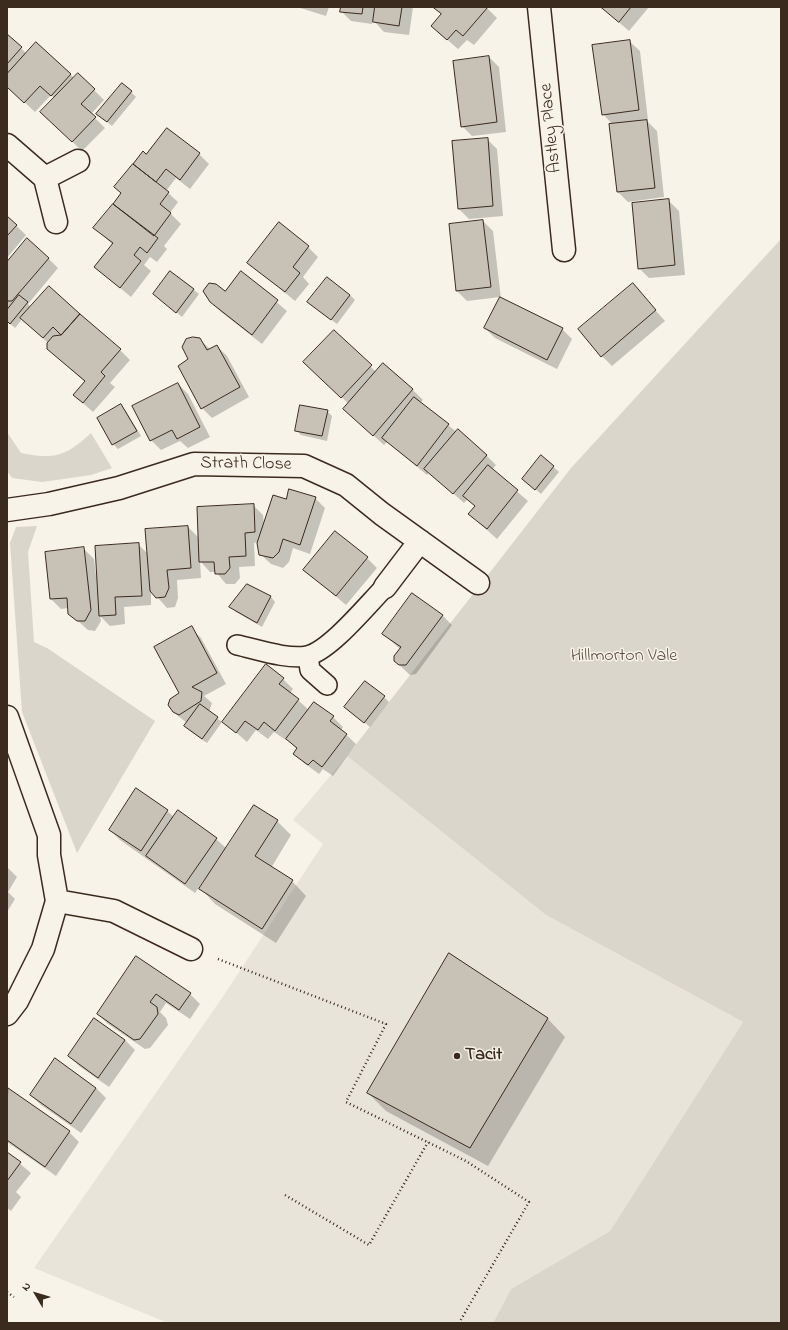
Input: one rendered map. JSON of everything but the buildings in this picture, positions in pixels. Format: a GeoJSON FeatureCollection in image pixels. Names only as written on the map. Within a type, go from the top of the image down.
{"type":"FeatureCollection","features":[{"type":"Feature","properties":{"kind":"street","name":"Astley Place"},"geometry":{"type":"LineString","coordinates":[[539,7],[564,250]]}},
{"type":"Feature","properties":{"kind":"street"},"geometry":{"type":"LineString","coordinates":[[7,145],[45,178],[56,222]]}},
{"type":"Feature","properties":{"kind":"street"},"geometry":{"type":"LineString","coordinates":[[45,178],[78,161]]}},
{"type":"Feature","properties":{"kind":"street","name":"Strath Close"},"geometry":{"type":"LineString","coordinates":[[7,510],[49,504],[118,488],[194,464],[304,466],[346,485],[382,514],[478,583]]}},
{"type":"Feature","properties":{"kind":"street"},"geometry":{"type":"LineString","coordinates":[[385,587],[420,540]]}},
{"type":"Feature","properties":{"kind":"street"},"geometry":{"type":"LineString","coordinates":[[7,717],[49,835],[49,855],[57,901],[44,949],[16,1001],[7,1014]]}},
{"type":"Feature","properties":{"kind":"street"},"geometry":{"type":"LineString","coordinates":[[57,901],[114,911],[191,949]]}},
{"type":"Feature","properties":{"kind":"lane"},"geometry":{"type":"LineString","coordinates":[[237,645],[293,656],[308,656],[321,648],[342,631],[385,587]]}},
{"type":"Feature","properties":{"kind":"lane"},"geometry":{"type":"LineString","coordinates":[[308,656],[310,670],[327,685]]}},
{"type":"Feature","properties":{"kind":"path"},"geometry":{"type":"LineString","coordinates":[[191,949],[386,1024],[346,1102],[466,1161],[529,1202],[459,1323]]}},
{"type":"Feature","properties":{"kind":"path"},"geometry":{"type":"LineString","coordinates":[[284,1195],[369,1245],[428,1142]]}},
{"type":"Feature","properties":{"kind":"path"},"geometry":{"type":"LineString","coordinates":[[7,1292],[14,1297]]}},
{"type":"Feature","properties":{"kind":"shaded area"},"geometry":{"type":"Polygon","coordinates":[[[347,756],[546,915],[743,1022],[610,1231],[511,1289],[493,1323],[168,1323],[34,1268],[222,998],[323,844],[293,820],[347,756]]]}},
{"type":"Feature","properties":{"kind":"green space","name":"Hillmorton Vale"},"geometry":{"type":"Polygon","coordinates":[[[781,239],[781,1323],[493,1323],[511,1289],[610,1231],[743,1022],[546,915],[347,756],[571,468],[781,239]]]}},
{"type":"Feature","properties":{"kind":"green space"},"geometry":{"type":"Polygon","coordinates":[[[7,432],[21,453],[43,456],[51,456],[67,451],[91,433],[112,468],[91,475],[42,482],[12,478],[7,471],[7,432]]]}},
{"type":"Feature","properties":{"kind":"green space"},"geometry":{"type":"Polygon","coordinates":[[[37,526],[28,552],[34,642],[47,648],[155,721],[77,853],[22,712],[10,543],[16,527],[37,526]]]}},
{"type":"Feature","properties":{"kind":"place","name":"Tacit"},"geometry":{"type":"Point","coordinates":[457,1056]}}]}
